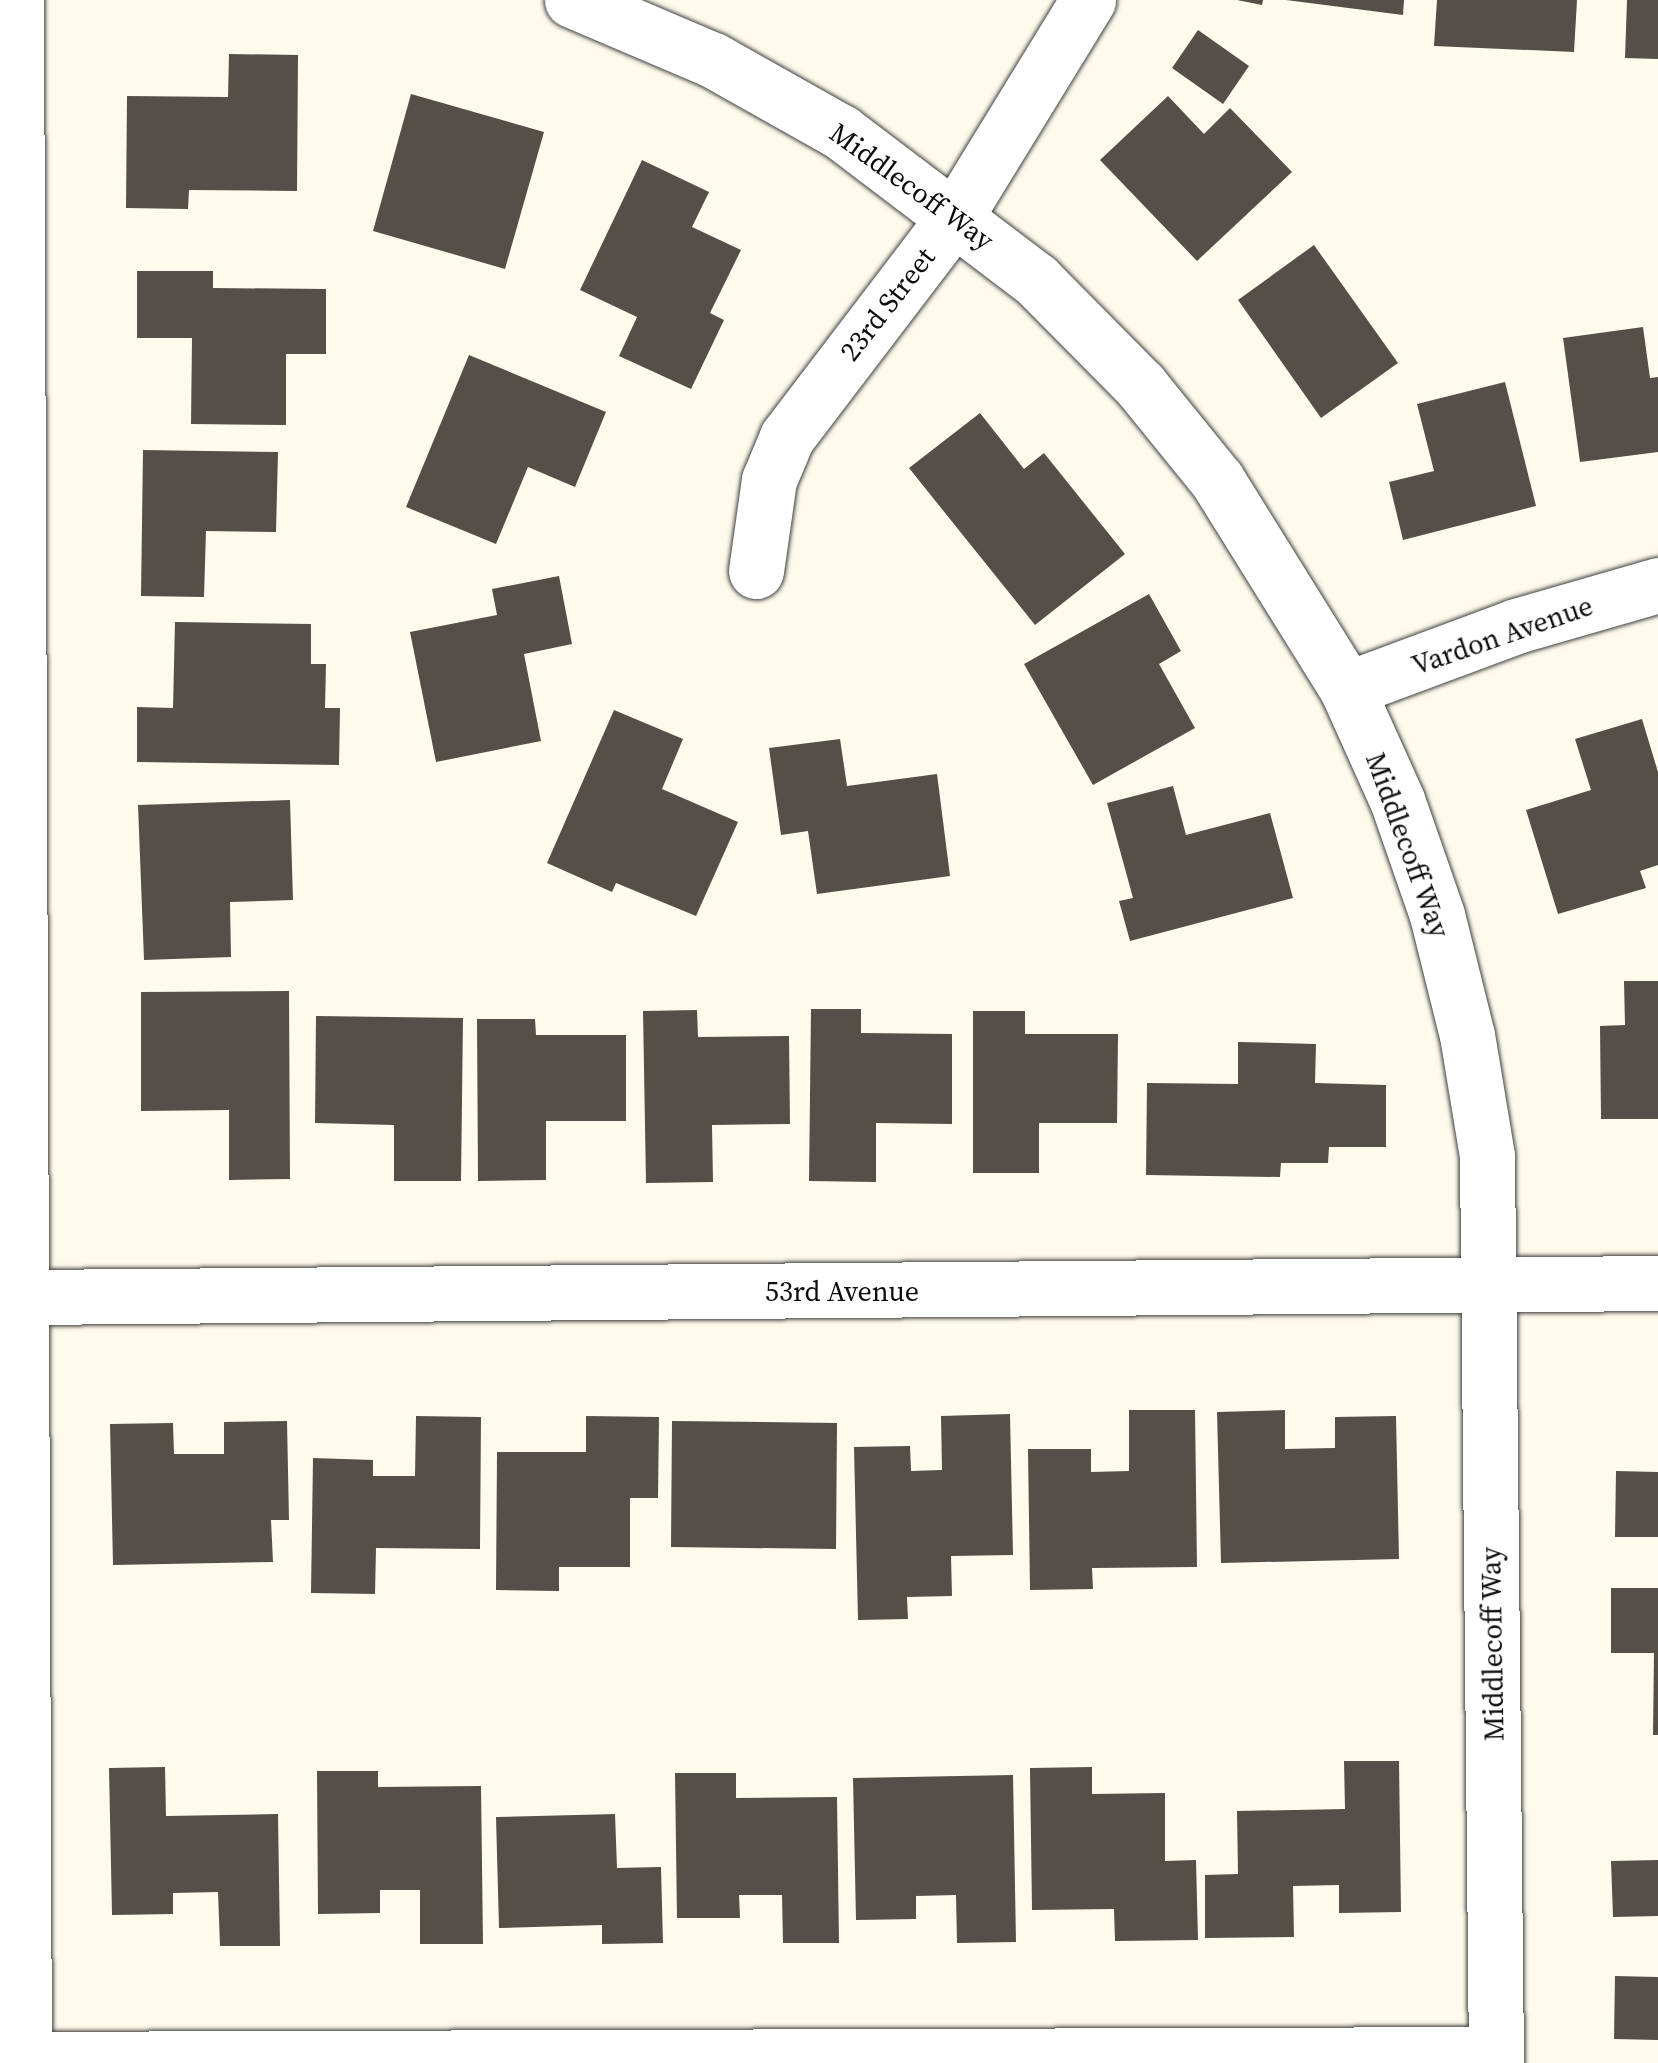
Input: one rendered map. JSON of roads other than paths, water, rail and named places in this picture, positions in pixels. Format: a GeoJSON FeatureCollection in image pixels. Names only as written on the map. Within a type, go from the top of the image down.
{"type":"FeatureCollection","features":[{"type":"Feature","properties":{"kind":"street"},"geometry":{"type":"LineString","coordinates":[[16,0],[26,1297],[12,2059],[1496,2059]]}},
{"type":"Feature","properties":{"kind":"street","name":"Middlecoff Way"},"geometry":{"type":"LineString","coordinates":[[572,0],[761,87],[841,132],[957,214],[1036,280],[1151,398],[1217,480],[1286,582],[1347,689],[1398,800],[1437,916],[1467,1035],[1487,1156],[1496,2059]]}},
{"type":"Feature","properties":{"kind":"street","name":"23rd Street"},"geometry":{"type":"LineString","coordinates":[[756,572],[769,480],[787,437],[957,214],[1088,0]]}},
{"type":"Feature","properties":{"kind":"street","name":"Vardon Avenue"},"geometry":{"type":"LineString","coordinates":[[1347,689],[1516,626],[1658,586]]}},
{"type":"Feature","properties":{"kind":"street","name":"53rd Avenue"},"geometry":{"type":"LineString","coordinates":[[26,1297],[1658,1284]]}}]}
